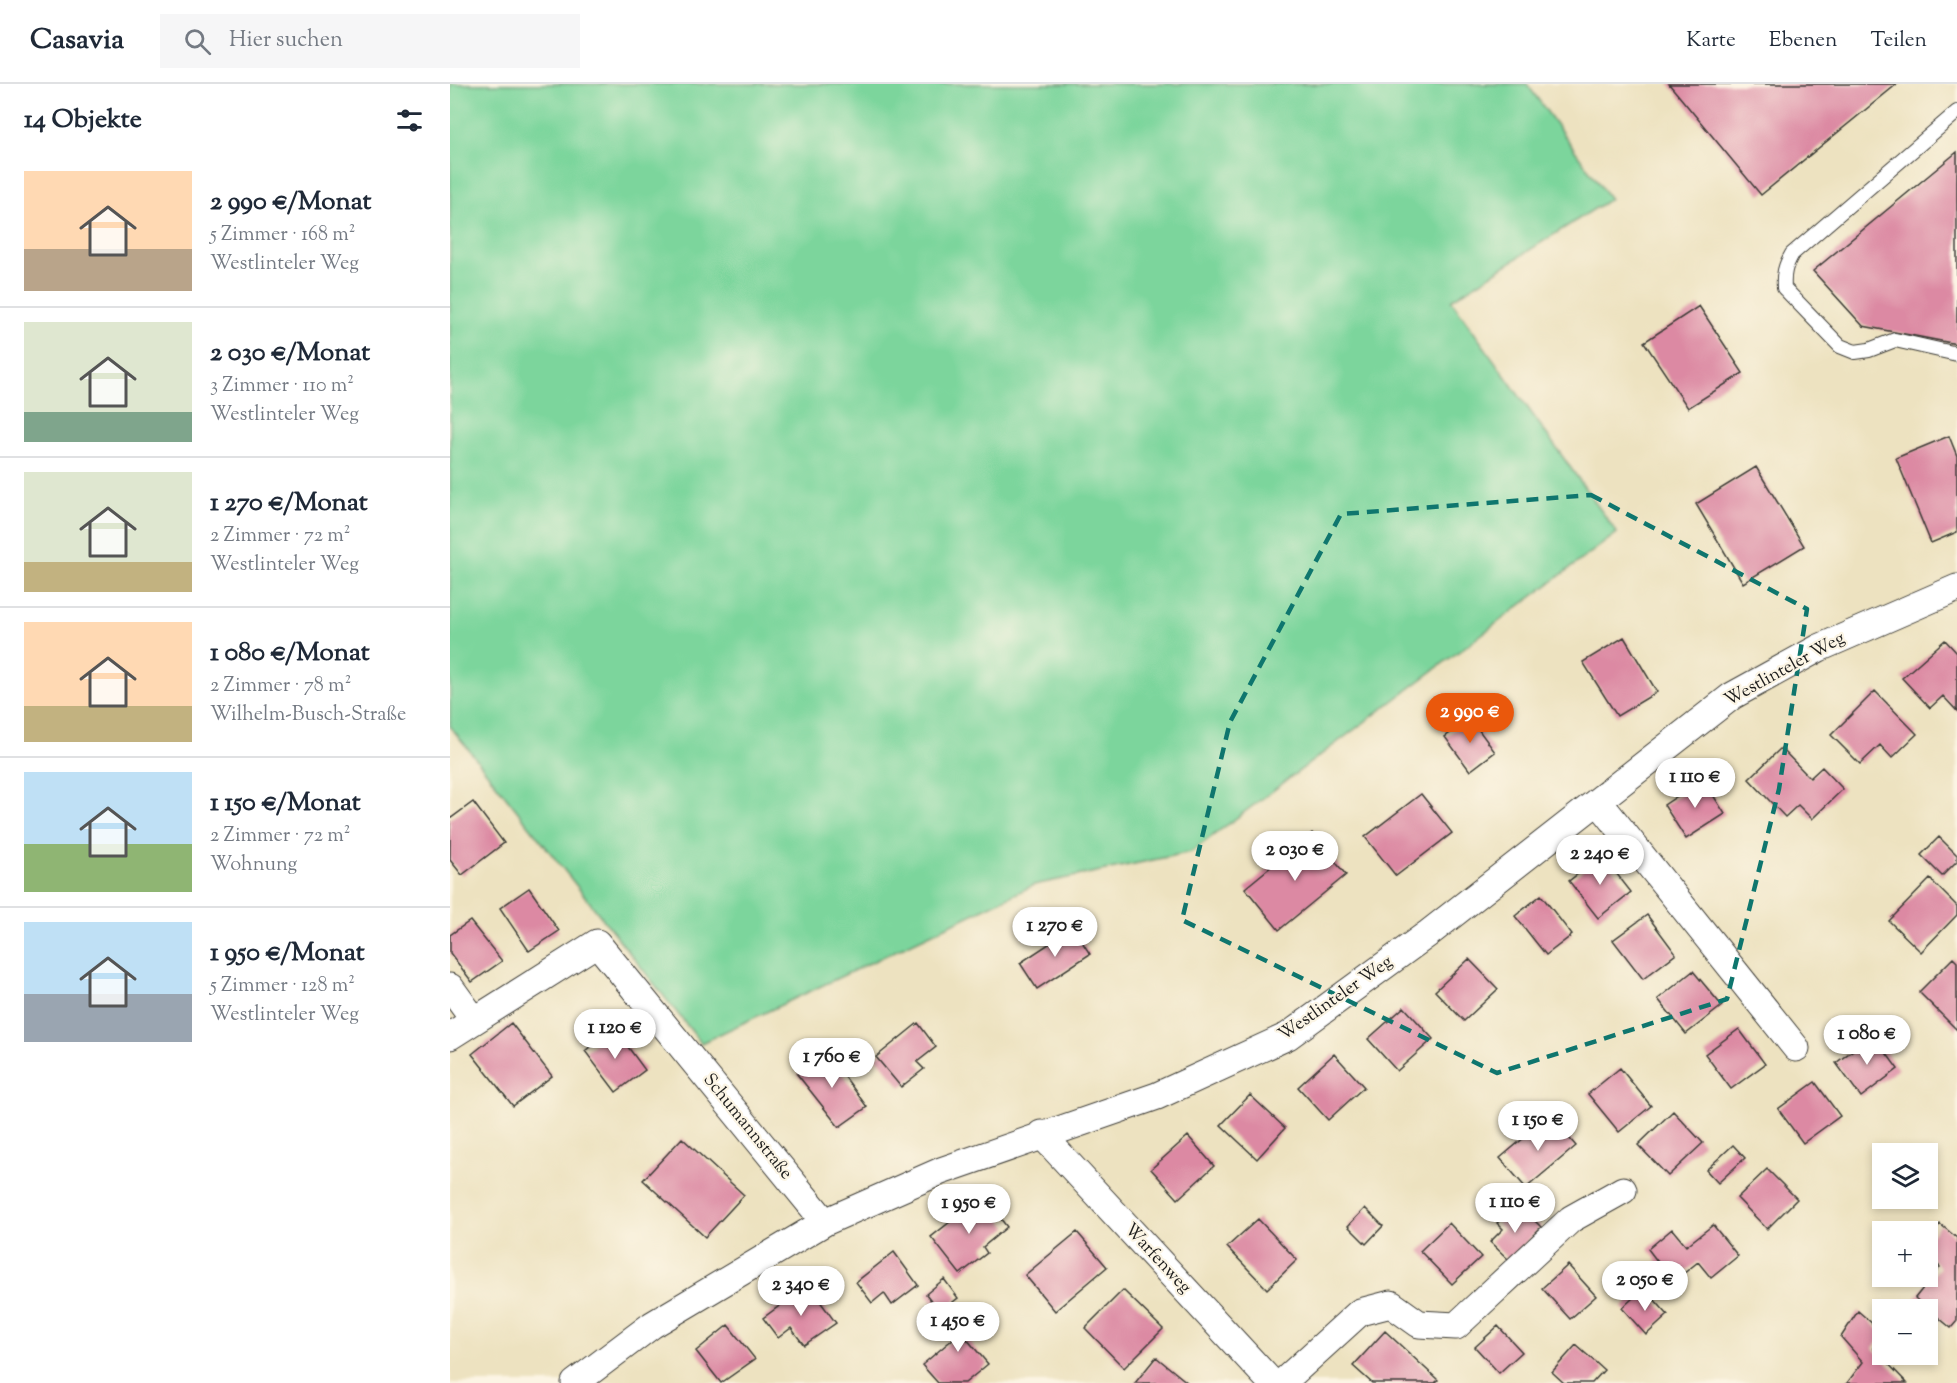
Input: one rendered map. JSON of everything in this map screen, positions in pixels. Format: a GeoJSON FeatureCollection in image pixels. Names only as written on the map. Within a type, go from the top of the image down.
{"type":"FeatureCollection","features":[{"type":"Feature","properties":{"kind":"street","name":"Westlinteler Weg"},"geometry":{"type":"LineString","coordinates":[[575,1383],[652,1325],[825,1222],[941,1171],[1041,1134],[1157,1096],[1288,1036],[1429,933],[1732,696],[1819,648],[1957,588]]}},
{"type":"Feature","properties":{"kind":"street"},"geometry":{"type":"LineString","coordinates":[[1598,801],[1796,1048]]}},
{"type":"Feature","properties":{"kind":"street","name":"Schumannstraße"},"geometry":{"type":"LineString","coordinates":[[450,1036],[597,943],[825,1222]]}},
{"type":"Feature","properties":{"kind":"street"},"geometry":{"type":"LineString","coordinates":[[450,987],[474,1020]]}},
{"type":"Feature","properties":{"kind":"street","name":"Warfenweg"},"geometry":{"type":"LineString","coordinates":[[1041,1134],[1272,1383]]}},
{"type":"Feature","properties":{"kind":"street"},"geometry":{"type":"LineString","coordinates":[[1282,1383],[1360,1312],[1391,1304],[1419,1324],[1456,1326],[1571,1219],[1623,1190]]}},
{"type":"Feature","properties":{"kind":"lane"},"geometry":{"type":"LineString","coordinates":[[1957,112],[1792,254],[1785,266],[1783,277],[1784,288],[1840,346],[1856,352],[1869,350],[1895,340],[1957,354]]}},
{"type":"Feature","properties":{"kind":"highlighted area"},"geometry":{"type":"Polygon","coordinates":[[[1591,495],[1807,609],[1779,789],[1727,999],[1497,1073],[1182,920],[1230,722],[1341,514],[1591,495]]]}},
{"type":"Feature","properties":{"kind":"green space"},"geometry":{"type":"Polygon","coordinates":[[[450,84],[1527,84],[1610,199],[1451,300],[1617,533],[1191,852],[1034,885],[701,1043],[450,726],[450,84]]]}},
{"type":"Feature","properties":{"kind":"building"},"geometry":{"type":"Polygon","coordinates":[[[1669,84],[1897,84],[1761,195],[1669,84]]]}},
{"type":"Feature","properties":{"kind":"building"},"geometry":{"type":"Polygon","coordinates":[[[1957,152],[1957,344],[1863,326],[1813,271],[1957,152]]]}},
{"type":"Feature","properties":{"kind":"building"},"geometry":{"type":"Polygon","coordinates":[[[1699,306],[1743,373],[1688,408],[1644,342],[1699,306]]]}},
{"type":"Feature","properties":{"kind":"building"},"geometry":{"type":"Polygon","coordinates":[[[1949,436],[1957,456],[1957,532],[1931,543],[1896,458],[1949,436]]]}},
{"type":"Feature","properties":{"kind":"building"},"geometry":{"type":"Polygon","coordinates":[[[1756,467],[1804,546],[1743,583],[1696,504],[1756,467]]]}},
{"type":"Feature","properties":{"kind":"building"},"geometry":{"type":"Polygon","coordinates":[[[1624,637],[1657,692],[1617,716],[1583,662],[1624,637]]]}},
{"type":"Feature","properties":{"kind":"building"},"geometry":{"type":"Polygon","coordinates":[[[1945,640],[1957,653],[1957,711],[1943,696],[1930,708],[1902,678],[1945,640]]]}},
{"type":"Feature","properties":{"kind":"building"},"geometry":{"type":"Polygon","coordinates":[[[1875,691],[1917,734],[1892,758],[1880,745],[1860,764],[1831,735],[1875,691]]]}},
{"type":"Feature","properties":{"kind":"building"},"geometry":{"type":"Polygon","coordinates":[[[1470,718],[1495,752],[1470,771],[1445,737],[1470,718]]]}},
{"type":"Feature","properties":{"kind":"building"},"geometry":{"type":"Polygon","coordinates":[[[1781,748],[1810,778],[1822,767],[1843,789],[1812,819],[1798,805],[1785,817],[1749,779],[1781,748]]]}},
{"type":"Feature","properties":{"kind":"building"},"geometry":{"type":"Polygon","coordinates":[[[1703,779],[1725,814],[1686,839],[1664,805],[1703,779]]]}},
{"type":"Feature","properties":{"kind":"building"},"geometry":{"type":"Polygon","coordinates":[[[1421,794],[1452,833],[1396,876],[1365,837],[1421,794]]]}},
{"type":"Feature","properties":{"kind":"building"},"geometry":{"type":"Polygon","coordinates":[[[473,802],[504,843],[462,875],[450,860],[450,819],[473,802]]]}},
{"type":"Feature","properties":{"kind":"building"},"geometry":{"type":"Polygon","coordinates":[[[1312,833],[1346,875],[1279,930],[1245,888],[1312,833]]]}},
{"type":"Feature","properties":{"kind":"building"},"geometry":{"type":"Polygon","coordinates":[[[1939,837],[1957,855],[1957,861],[1942,876],[1921,855],[1939,837]]]}},
{"type":"Feature","properties":{"kind":"building"},"geometry":{"type":"Polygon","coordinates":[[[1602,855],[1631,892],[1598,918],[1569,881],[1602,855]]]}},
{"type":"Feature","properties":{"kind":"building"},"geometry":{"type":"Polygon","coordinates":[[[1930,879],[1957,906],[1957,915],[1921,952],[1889,921],[1930,879]]]}},
{"type":"Feature","properties":{"kind":"building"},"geometry":{"type":"Polygon","coordinates":[[[529,888],[559,931],[529,951],[500,908],[529,888]]]}},
{"type":"Feature","properties":{"kind":"building"},"geometry":{"type":"Polygon","coordinates":[[[1541,895],[1572,935],[1546,955],[1515,916],[1541,895]]]}},
{"type":"Feature","properties":{"kind":"building"},"geometry":{"type":"Polygon","coordinates":[[[1647,915],[1676,954],[1643,979],[1613,940],[1647,915]]]}},
{"type":"Feature","properties":{"kind":"building"},"geometry":{"type":"Polygon","coordinates":[[[470,921],[502,961],[472,982],[450,953],[450,935],[470,921]]]}},
{"type":"Feature","properties":{"kind":"building"},"geometry":{"type":"Polygon","coordinates":[[[1073,928],[1090,954],[1037,989],[1020,963],[1073,928]]]}},
{"type":"Feature","properties":{"kind":"building"},"geometry":{"type":"Polygon","coordinates":[[[1953,958],[1957,962],[1957,1030],[1919,992],[1953,958]]]}},
{"type":"Feature","properties":{"kind":"building"},"geometry":{"type":"Polygon","coordinates":[[[1469,959],[1498,989],[1464,1021],[1435,991],[1469,959]]]}},
{"type":"Feature","properties":{"kind":"building"},"geometry":{"type":"Polygon","coordinates":[[[1693,971],[1722,1006],[1686,1034],[1658,999],[1693,971]]]}},
{"type":"Feature","properties":{"kind":"building"},"geometry":{"type":"Polygon","coordinates":[[[1404,1007],[1433,1039],[1397,1071],[1368,1039],[1404,1007]]]}},
{"type":"Feature","properties":{"kind":"building"},"geometry":{"type":"Polygon","coordinates":[[[511,1023],[552,1076],[513,1106],[472,1054],[511,1023]]]}},
{"type":"Feature","properties":{"kind":"building"},"geometry":{"type":"Polygon","coordinates":[[[918,1023],[936,1047],[917,1062],[924,1069],[901,1087],[876,1057],[918,1023]]]}},
{"type":"Feature","properties":{"kind":"building"},"geometry":{"type":"Polygon","coordinates":[[[614,1028],[645,1070],[616,1092],[585,1051],[614,1028]]]}},
{"type":"Feature","properties":{"kind":"building"},"geometry":{"type":"Polygon","coordinates":[[[1739,1029],[1765,1064],[1731,1089],[1705,1054],[1739,1029]]]}},
{"type":"Feature","properties":{"kind":"building"},"geometry":{"type":"Polygon","coordinates":[[[1873,1035],[1898,1069],[1861,1097],[1836,1063],[1873,1035]]]}},
{"type":"Feature","properties":{"kind":"building"},"geometry":{"type":"Polygon","coordinates":[[[826,1051],[867,1107],[839,1127],[797,1074],[826,1051]]]}},
{"type":"Feature","properties":{"kind":"building"},"geometry":{"type":"Polygon","coordinates":[[[1334,1054],[1364,1087],[1328,1120],[1298,1087],[1334,1054]]]}},
{"type":"Feature","properties":{"kind":"building"},"geometry":{"type":"Polygon","coordinates":[[[1620,1068],[1651,1106],[1619,1132],[1588,1094],[1620,1068]]]}},
{"type":"Feature","properties":{"kind":"building"},"geometry":{"type":"Polygon","coordinates":[[[1815,1082],[1840,1116],[1803,1143],[1778,1109],[1815,1082]]]}},
{"type":"Feature","properties":{"kind":"building"},"geometry":{"type":"Polygon","coordinates":[[[1250,1095],[1285,1128],[1257,1159],[1221,1125],[1250,1095]]]}},
{"type":"Feature","properties":{"kind":"building"},"geometry":{"type":"Polygon","coordinates":[[[1673,1111],[1703,1143],[1668,1176],[1638,1145],[1673,1111]]]}},
{"type":"Feature","properties":{"kind":"building"},"geometry":{"type":"Polygon","coordinates":[[[1550,1116],[1576,1146],[1526,1188],[1500,1158],[1550,1116]]]}},
{"type":"Feature","properties":{"kind":"building"},"geometry":{"type":"Polygon","coordinates":[[[1188,1136],[1214,1166],[1178,1199],[1151,1169],[1188,1136]]]}},
{"type":"Feature","properties":{"kind":"building"},"geometry":{"type":"Polygon","coordinates":[[[682,1138],[744,1195],[705,1237],[643,1180],[682,1138]]]}},
{"type":"Feature","properties":{"kind":"building"},"geometry":{"type":"Polygon","coordinates":[[[1733,1145],[1745,1158],[1718,1183],[1706,1170],[1733,1145]]]}},
{"type":"Feature","properties":{"kind":"building"},"geometry":{"type":"Polygon","coordinates":[[[1767,1169],[1797,1199],[1767,1229],[1737,1198],[1767,1169]]]}},
{"type":"Feature","properties":{"kind":"building"},"geometry":{"type":"Polygon","coordinates":[[[983,1196],[1007,1227],[983,1247],[987,1253],[960,1274],[931,1237],[983,1196]]]}},
{"type":"Feature","properties":{"kind":"building"},"geometry":{"type":"Polygon","coordinates":[[[1365,1208],[1383,1226],[1366,1244],[1348,1226],[1365,1208]]]}},
{"type":"Feature","properties":{"kind":"building"},"geometry":{"type":"Polygon","coordinates":[[[1525,1211],[1541,1227],[1509,1260],[1490,1242],[1503,1229],[1497,1223],[1508,1212],[1516,1219],[1525,1211]]]}},
{"type":"Feature","properties":{"kind":"building"},"geometry":{"type":"Polygon","coordinates":[[[1258,1219],[1297,1260],[1267,1289],[1227,1247],[1258,1219]]]}},
{"type":"Feature","properties":{"kind":"building"},"geometry":{"type":"Polygon","coordinates":[[[1449,1223],[1481,1257],[1452,1284],[1420,1251],[1449,1223]]]}},
{"type":"Feature","properties":{"kind":"building"},"geometry":{"type":"Polygon","coordinates":[[[1940,1224],[1957,1238],[1957,1321],[1951,1328],[1938,1317],[1938,1299],[1915,1298],[1924,1287],[1938,1287],[1940,1267],[1938,1265],[1938,1226],[1940,1224]]]}},
{"type":"Feature","properties":{"kind":"building"},"geometry":{"type":"Polygon","coordinates":[[[1713,1225],[1738,1256],[1711,1278],[1698,1262],[1673,1282],[1648,1249],[1672,1229],[1686,1246],[1713,1225]]]}},
{"type":"Feature","properties":{"kind":"building"},"geometry":{"type":"Polygon","coordinates":[[[1077,1232],[1107,1267],[1055,1311],[1025,1275],[1077,1232]]]}},
{"type":"Feature","properties":{"kind":"building"},"geometry":{"type":"Polygon","coordinates":[[[894,1252],[918,1285],[892,1305],[884,1293],[872,1303],[856,1282],[894,1252]]]}},
{"type":"Feature","properties":{"kind":"building"},"geometry":{"type":"Polygon","coordinates":[[[1568,1265],[1596,1296],[1570,1319],[1542,1288],[1568,1265]]]}},
{"type":"Feature","properties":{"kind":"building"},"geometry":{"type":"Polygon","coordinates":[[[944,1279],[958,1298],[940,1312],[926,1294],[944,1279]]]}},
{"type":"Feature","properties":{"kind":"building"},"geometry":{"type":"Polygon","coordinates":[[[808,1285],[836,1323],[804,1345],[791,1328],[778,1338],[763,1318],[808,1285]]]}},
{"type":"Feature","properties":{"kind":"building"},"geometry":{"type":"Polygon","coordinates":[[[1644,1288],[1668,1315],[1646,1335],[1622,1308],[1644,1288]]]}},
{"type":"Feature","properties":{"kind":"building"},"geometry":{"type":"Polygon","coordinates":[[[1123,1290],[1163,1329],[1124,1368],[1085,1328],[1123,1290]]]}},
{"type":"Feature","properties":{"kind":"building"},"geometry":{"type":"Polygon","coordinates":[[[972,1308],[984,1323],[966,1338],[988,1364],[965,1383],[938,1383],[922,1365],[954,1338],[946,1329],[972,1308]]]}},
{"type":"Feature","properties":{"kind":"building"},"geometry":{"type":"Polygon","coordinates":[[[1858,1311],[1872,1323],[1872,1365],[1890,1365],[1907,1383],[1847,1383],[1863,1362],[1841,1337],[1858,1311]]]}},
{"type":"Feature","properties":{"kind":"building"},"geometry":{"type":"Polygon","coordinates":[[[728,1325],[755,1359],[721,1383],[696,1351],[728,1325]]]}},
{"type":"Feature","properties":{"kind":"building"},"geometry":{"type":"Polygon","coordinates":[[[1498,1326],[1522,1352],[1499,1373],[1475,1347],[1498,1326]]]}},
{"type":"Feature","properties":{"kind":"building"},"geometry":{"type":"Polygon","coordinates":[[[1385,1331],[1438,1380],[1435,1383],[1372,1383],[1353,1366],[1385,1331]]]}},
{"type":"Feature","properties":{"kind":"building"},"geometry":{"type":"Polygon","coordinates":[[[1576,1345],[1604,1370],[1592,1383],[1564,1383],[1552,1372],[1576,1345]]]}},
{"type":"Feature","properties":{"kind":"building"},"geometry":{"type":"Polygon","coordinates":[[[1156,1357],[1188,1383],[1135,1383],[1156,1357]]]}}]}
